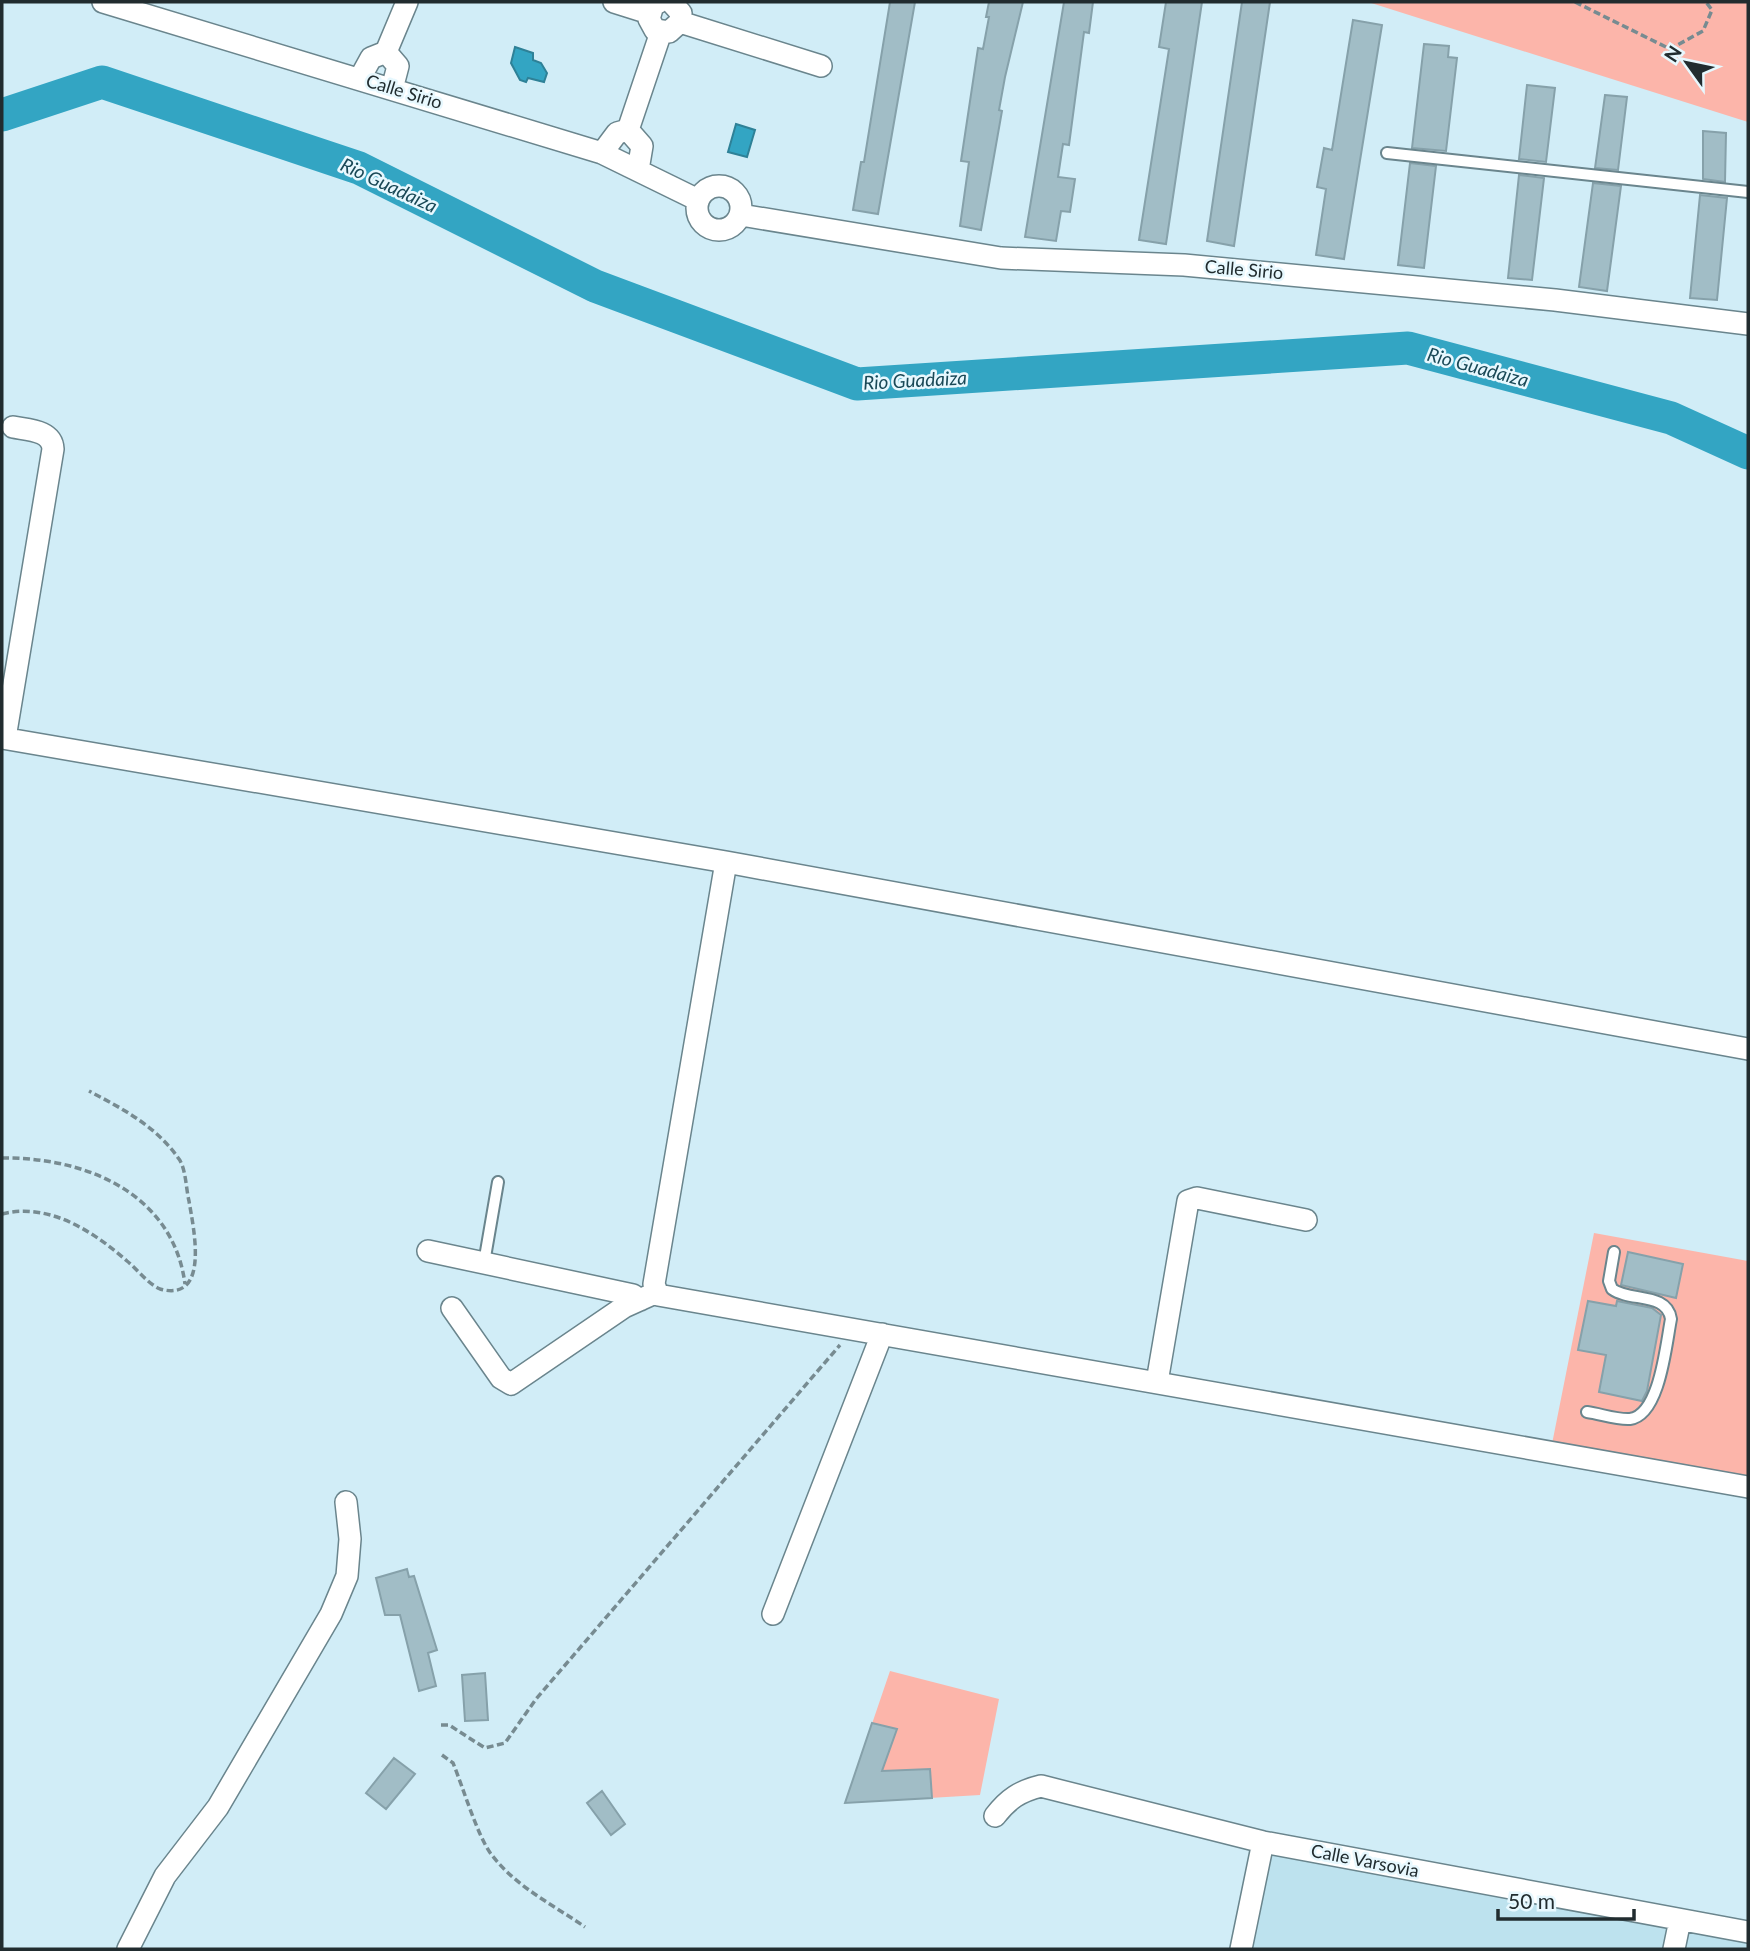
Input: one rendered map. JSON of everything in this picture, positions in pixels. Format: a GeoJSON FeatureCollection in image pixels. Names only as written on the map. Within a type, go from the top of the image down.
{"type":"FeatureCollection","features":[{"type":"Feature","properties":{"kind":"street","name":"Calle Sirio"},"geometry":{"type":"LineString","coordinates":[[103,2],[603,153],[698,200]]}},
{"type":"Feature","properties":{"kind":"street"},"geometry":{"type":"LineString","coordinates":[[360,78],[371,58],[386,52],[407,2]]}},
{"type":"Feature","properties":{"kind":"street"},"geometry":{"type":"LineString","coordinates":[[614,2],[654,7],[651,25],[661,32],[668,32],[680,22],[681,13],[671,2]]}},
{"type":"Feature","properties":{"kind":"street"},"geometry":{"type":"LineString","coordinates":[[680,22],[821,66]]}},
{"type":"Feature","properties":{"kind":"street"},"geometry":{"type":"LineString","coordinates":[[628,130],[661,32]]}},
{"type":"Feature","properties":{"kind":"street"},"geometry":{"type":"LineString","coordinates":[[386,52],[398,66],[393,89]]}},
{"type":"Feature","properties":{"kind":"street"},"geometry":{"type":"LineString","coordinates":[[603,153],[617,133],[628,130]]}},
{"type":"Feature","properties":{"kind":"street"},"geometry":{"type":"LineString","coordinates":[[628,130],[642,146],[638,170]]}},
{"type":"Feature","properties":{"kind":"street"},"geometry":{"type":"LineString","coordinates":[[715,186],[727,187],[736,193],[741,203],[741,215],[734,225],[724,230],[712,230],[702,223],[696,212],[698,200],[705,191],[715,186]]}},
{"type":"Feature","properties":{"kind":"street","name":"Calle Sirio"},"geometry":{"type":"LineString","coordinates":[[741,215],[1001,258],[1184,265],[1555,300],[1748,324]]}},
{"type":"Feature","properties":{"kind":"street"},"geometry":{"type":"LineString","coordinates":[[13,427],[46,435],[52,442],[53,449],[3,738],[726,862],[1748,1049]]}},
{"type":"Feature","properties":{"kind":"street"},"geometry":{"type":"LineString","coordinates":[[452,1308],[501,1378],[511,1384],[624,1307],[648,1296],[654,1284],[726,862]]}},
{"type":"Feature","properties":{"kind":"street"},"geometry":{"type":"LineString","coordinates":[[1157,1382],[1188,1200],[1197,1198],[1306,1220]]}},
{"type":"Feature","properties":{"kind":"street"},"geometry":{"type":"LineString","coordinates":[[428,1251],[633,1295],[850,1328],[1748,1487]]}},
{"type":"Feature","properties":{"kind":"street"},"geometry":{"type":"LineString","coordinates":[[773,1614],[883,1334]]}},
{"type":"Feature","properties":{"kind":"street"},"geometry":{"type":"LineString","coordinates":[[128,1949],[165,1876],[218,1807],[331,1614],[347,1576],[350,1539],[346,1502]]}},
{"type":"Feature","properties":{"kind":"street","name":"Calle Varsovia"},"geometry":{"type":"LineString","coordinates":[[995,1816],[1007,1801],[1023,1791],[1041,1786],[1262,1842],[1748,1932]]}},
{"type":"Feature","properties":{"kind":"street"},"geometry":{"type":"LineString","coordinates":[[1241,1949],[1262,1842]]}},
{"type":"Feature","properties":{"kind":"street"},"geometry":{"type":"LineString","coordinates":[[1674,1949],[1680,1920]]}},
{"type":"Feature","properties":{"kind":"lane"},"geometry":{"type":"LineString","coordinates":[[1387,153],[1748,192]]}},
{"type":"Feature","properties":{"kind":"lane"},"geometry":{"type":"LineString","coordinates":[[484,1263],[498,1182]]}},
{"type":"Feature","properties":{"kind":"lane"},"geometry":{"type":"LineString","coordinates":[[1587,1412],[1629,1419],[1646,1412],[1655,1395],[1671,1319],[1669,1309],[1662,1303],[1612,1289],[1609,1281],[1614,1252]]}},
{"type":"Feature","properties":{"kind":"path"},"geometry":{"type":"LineString","coordinates":[[1575,2],[1670,49],[1703,31],[1712,10],[1706,2]]}},
{"type":"Feature","properties":{"kind":"path"},"geometry":{"type":"LineString","coordinates":[[2,1214],[20,1209],[39,1210],[57,1216],[107,1243],[154,1286],[166,1291],[185,1284],[195,1270],[197,1243],[181,1161],[143,1120],[89,1091]]}},
{"type":"Feature","properties":{"kind":"path"},"geometry":{"type":"LineString","coordinates":[[2,1158],[38,1158],[87,1170],[131,1195],[157,1216],[172,1236],[182,1259],[185,1284]]}},
{"type":"Feature","properties":{"kind":"path"},"geometry":{"type":"LineString","coordinates":[[442,1725],[449,1724],[485,1748],[505,1742],[536,1699],[847,1337],[850,1328]]}},
{"type":"Feature","properties":{"kind":"path"},"geometry":{"type":"LineString","coordinates":[[442,1755],[453,1763],[489,1851],[508,1874],[533,1895],[585,1927]]}},
{"type":"Feature","properties":{"kind":"shaded area"},"geometry":{"type":"Polygon","coordinates":[[[1368,2],[1748,2],[1748,122],[1368,2]]]}},
{"type":"Feature","properties":{"kind":"shaded area"},"geometry":{"type":"Polygon","coordinates":[[[1594,1233],[1748,1261],[1748,1481],[1552,1444],[1594,1233]]]}},
{"type":"Feature","properties":{"kind":"shaded area"},"geometry":{"type":"Polygon","coordinates":[[[890,1671],[999,1699],[980,1795],[845,1803],[890,1671]]]}},
{"type":"Feature","properties":{"kind":"shaded area"},"geometry":{"type":"Polygon","coordinates":[[[1263,1842],[1748,1932],[1748,1949],[1241,1949],[1263,1842]]]}},
{"type":"Feature","properties":{"kind":"water"},"geometry":{"type":"Polygon","coordinates":[[[515,47],[533,53],[533,60],[541,63],[547,73],[544,82],[528,78],[526,82],[520,80],[511,63],[515,47]]]}},
{"type":"Feature","properties":{"kind":"water"},"geometry":{"type":"Polygon","coordinates":[[[736,124],[755,130],[747,157],[728,152],[736,124]]]}},
{"type":"Feature","properties":{"kind":"building"},"geometry":{"type":"Polygon","coordinates":[[[890,2],[915,2],[878,214],[853,210],[861,162],[864,162],[890,2]]]}},
{"type":"Feature","properties":{"kind":"building"},"geometry":{"type":"Polygon","coordinates":[[[989,2],[1023,2],[1005,77],[999,110],[1002,111],[981,230],[960,226],[969,162],[961,161],[978,48],[983,49],[989,2]]]}},
{"type":"Feature","properties":{"kind":"building"},"geometry":{"type":"Polygon","coordinates":[[[1064,2],[1093,2],[1089,33],[1084,32],[1069,145],[1063,144],[1058,177],[1075,179],[1070,212],[1061,211],[1056,241],[1025,237],[1064,2]]]}},
{"type":"Feature","properties":{"kind":"building"},"geometry":{"type":"Polygon","coordinates":[[[1166,2],[1202,2],[1166,244],[1139,240],[1169,49],[1159,47],[1166,2]]]}},
{"type":"Feature","properties":{"kind":"building"},"geometry":{"type":"Polygon","coordinates":[[[1242,2],[1270,2],[1234,246],[1207,241],[1242,2]]]}},
{"type":"Feature","properties":{"kind":"building"},"geometry":{"type":"Polygon","coordinates":[[[1353,20],[1382,25],[1344,259],[1316,255],[1326,189],[1317,187],[1324,148],[1332,150],[1353,20]]]}},
{"type":"Feature","properties":{"kind":"building"},"geometry":{"type":"Polygon","coordinates":[[[1424,44],[1449,46],[1448,57],[1457,58],[1446,151],[1412,148],[1424,44]]]}},
{"type":"Feature","properties":{"kind":"building"},"geometry":{"type":"Polygon","coordinates":[[[1527,85],[1555,88],[1546,162],[1519,159],[1527,85]]]}},
{"type":"Feature","properties":{"kind":"building"},"geometry":{"type":"Polygon","coordinates":[[[1605,95],[1627,97],[1618,170],[1595,168],[1605,95]]]}},
{"type":"Feature","properties":{"kind":"building"},"geometry":{"type":"Polygon","coordinates":[[[1703,131],[1726,133],[1725,182],[1703,179],[1703,131]]]}},
{"type":"Feature","properties":{"kind":"building"},"geometry":{"type":"Polygon","coordinates":[[[1410,163],[1436,166],[1424,268],[1398,265],[1410,163]]]}},
{"type":"Feature","properties":{"kind":"building"},"geometry":{"type":"Polygon","coordinates":[[[1519,175],[1544,178],[1532,280],[1508,278],[1519,175]]]}},
{"type":"Feature","properties":{"kind":"building"},"geometry":{"type":"Polygon","coordinates":[[[1593,183],[1621,186],[1607,291],[1579,287],[1593,183]]]}},
{"type":"Feature","properties":{"kind":"building"},"geometry":{"type":"Polygon","coordinates":[[[1700,195],[1727,198],[1717,300],[1690,298],[1700,195]]]}},
{"type":"Feature","properties":{"kind":"building"},"geometry":{"type":"Polygon","coordinates":[[[1628,1252],[1683,1264],[1676,1298],[1621,1285],[1628,1252]]]}},
{"type":"Feature","properties":{"kind":"building"},"geometry":{"type":"Polygon","coordinates":[[[1588,1301],[1616,1306],[1617,1301],[1652,1308],[1661,1315],[1647,1391],[1642,1401],[1599,1392],[1606,1355],[1578,1350],[1588,1301]]]}},
{"type":"Feature","properties":{"kind":"building"},"geometry":{"type":"Polygon","coordinates":[[[407,1569],[409,1577],[414,1576],[437,1650],[428,1653],[436,1686],[419,1691],[400,1615],[385,1615],[376,1578],[407,1569]]]}},
{"type":"Feature","properties":{"kind":"building"},"geometry":{"type":"Polygon","coordinates":[[[485,1673],[488,1720],[465,1721],[462,1675],[485,1673]]]}},
{"type":"Feature","properties":{"kind":"building"},"geometry":{"type":"Polygon","coordinates":[[[872,1723],[897,1729],[882,1771],[930,1769],[932,1798],[845,1803],[872,1723]]]}},
{"type":"Feature","properties":{"kind":"building"},"geometry":{"type":"Polygon","coordinates":[[[394,1758],[415,1774],[386,1809],[366,1793],[394,1758]]]}},
{"type":"Feature","properties":{"kind":"building"},"geometry":{"type":"Polygon","coordinates":[[[602,1791],[625,1824],[611,1835],[587,1803],[602,1791]]]}},
{"type":"Feature","properties":{"kind":"waterway","name":"Rio Guadaiza"},"geometry":{"type":"LineString","coordinates":[[2,115],[102,82],[359,168],[595,286],[857,384],[1408,348],[1671,418],[1748,453]]}}]}
